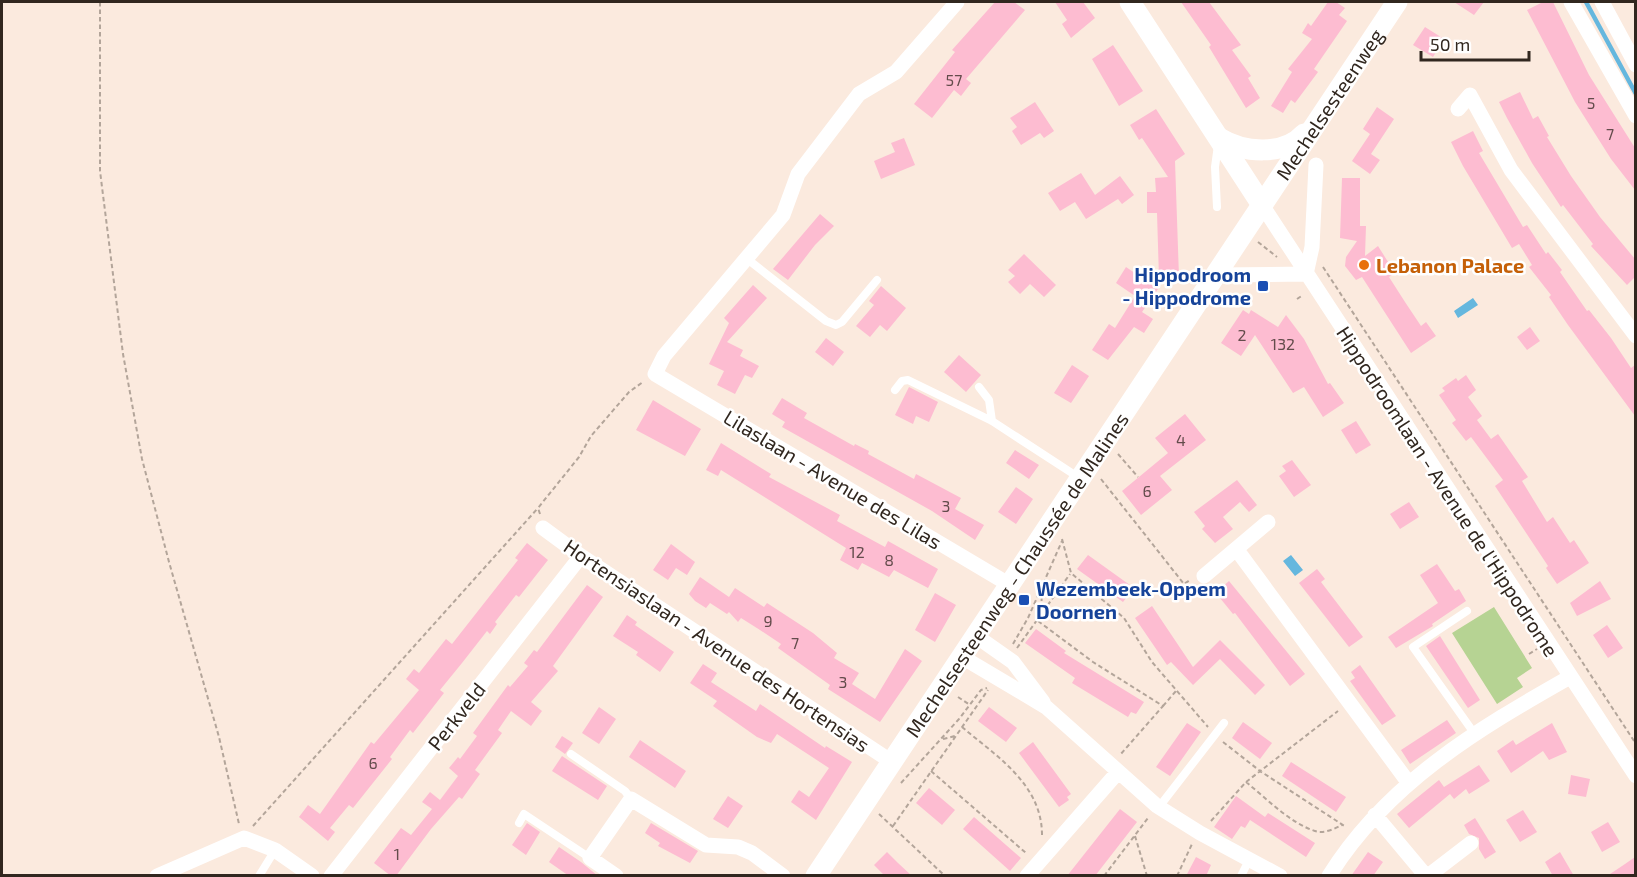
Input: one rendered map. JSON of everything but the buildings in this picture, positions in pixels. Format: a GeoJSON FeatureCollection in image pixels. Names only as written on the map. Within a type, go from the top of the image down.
{"type":"FeatureCollection","features":[{"type":"Feature","properties":{"kind":"main road"},"geometry":{"type":"LineString","coordinates":[[1130,2],[1262,205]]}},
{"type":"Feature","properties":{"kind":"main road","name":"Mechelsesteenweg"},"geometry":{"type":"LineString","coordinates":[[1262,205],[1397,2]]}},
{"type":"Feature","properties":{"kind":"main road"},"geometry":{"type":"LineString","coordinates":[[1219,138],[1244,149],[1283,147],[1299,140],[1317,120]]}},
{"type":"Feature","properties":{"kind":"main road","name":"Mechelsesteenweg - Chaussée de Malines"},"geometry":{"type":"LineString","coordinates":[[816,876],[1262,205]]}},
{"type":"Feature","properties":{"kind":"street"},"geometry":{"type":"LineString","coordinates":[[655,374],[664,356],[783,214],[798,174],[859,94],[896,72],[957,2]]}},
{"type":"Feature","properties":{"kind":"street"},"geometry":{"type":"LineString","coordinates":[[1571,2],[1635,116]]}},
{"type":"Feature","properties":{"kind":"street"},"geometry":{"type":"LineString","coordinates":[[1602,2],[1634,58]]}},
{"type":"Feature","properties":{"kind":"street"},"geometry":{"type":"LineString","coordinates":[[1458,109],[1470,95],[1511,170],[1635,336]]}},
{"type":"Feature","properties":{"kind":"street"},"geometry":{"type":"LineString","coordinates":[[1216,275],[1280,268],[1306,274],[1312,247],[1316,165]]}},
{"type":"Feature","properties":{"kind":"street","name":"Hippodroomlaan - Avenue de l'Hippodrome"},"geometry":{"type":"LineString","coordinates":[[1262,205],[1635,776]]}},
{"type":"Feature","properties":{"kind":"street","name":"Lilaslaan - Avenue des Lilas"},"geometry":{"type":"LineString","coordinates":[[655,374],[1010,585]]}},
{"type":"Feature","properties":{"kind":"street"},"geometry":{"type":"LineString","coordinates":[[1204,576],[1268,522]]}},
{"type":"Feature","properties":{"kind":"street","name":"Hortensiaslaan - Avenue des Hortensias"},"geometry":{"type":"LineString","coordinates":[[543,528],[581,556],[892,762]]}},
{"type":"Feature","properties":{"kind":"street"},"geometry":{"type":"LineString","coordinates":[[1237,550],[1408,782]]}},
{"type":"Feature","properties":{"kind":"street","name":"Perkveld"},"geometry":{"type":"LineString","coordinates":[[331,876],[581,556]]}},
{"type":"Feature","properties":{"kind":"street"},"geometry":{"type":"LineString","coordinates":[[976,636],[1013,662],[1046,707],[1158,806],[1200,833],[1280,876]]}},
{"type":"Feature","properties":{"kind":"street"},"geometry":{"type":"LineString","coordinates":[[962,657],[1046,707]]}},
{"type":"Feature","properties":{"kind":"street"},"geometry":{"type":"LineString","coordinates":[[1329,876],[1359,834],[1408,782],[1474,733],[1570,676]]}},
{"type":"Feature","properties":{"kind":"street"},"geometry":{"type":"LineString","coordinates":[[1027,876],[1114,769]]}},
{"type":"Feature","properties":{"kind":"street"},"geometry":{"type":"LineString","coordinates":[[616,876],[590,858],[631,799],[706,845],[738,847],[752,853],[783,876]]}},
{"type":"Feature","properties":{"kind":"street"},"geometry":{"type":"LineString","coordinates":[[1375,815],[1427,876],[1471,843]]}},
{"type":"Feature","properties":{"kind":"street"},"geometry":{"type":"LineString","coordinates":[[157,876],[244,838],[275,850],[312,876]]}},
{"type":"Feature","properties":{"kind":"lane"},"geometry":{"type":"LineString","coordinates":[[1217,207],[1215,167],[1219,138]]}},
{"type":"Feature","properties":{"kind":"lane"},"geometry":{"type":"LineString","coordinates":[[746,258],[826,321],[836,325],[842,322],[877,280]]}},
{"type":"Feature","properties":{"kind":"lane"},"geometry":{"type":"LineString","coordinates":[[895,390],[902,381],[908,380],[992,421],[1085,472]]}},
{"type":"Feature","properties":{"kind":"lane"},"geometry":{"type":"LineString","coordinates":[[979,387],[989,400],[992,421]]}},
{"type":"Feature","properties":{"kind":"lane"},"geometry":{"type":"LineString","coordinates":[[1467,611],[1413,647],[1474,733]]}},
{"type":"Feature","properties":{"kind":"lane"},"geometry":{"type":"LineString","coordinates":[[1158,806],[1216,736],[1224,723]]}},
{"type":"Feature","properties":{"kind":"lane"},"geometry":{"type":"LineString","coordinates":[[571,754],[626,791],[631,799]]}},
{"type":"Feature","properties":{"kind":"lane"},"geometry":{"type":"LineString","coordinates":[[519,823],[524,814],[590,858]]}},
{"type":"Feature","properties":{"kind":"lane"},"geometry":{"type":"LineString","coordinates":[[259,876],[275,850]]}},
{"type":"Feature","properties":{"kind":"lane"},"geometry":{"type":"LineString","coordinates":[[1241,876],[1249,860]]}},
{"type":"Feature","properties":{"kind":"path"},"geometry":{"type":"LineString","coordinates":[[100,2],[100,171],[123,354],[142,459],[219,737],[236,815],[244,838]]}},
{"type":"Feature","properties":{"kind":"path"},"geometry":{"type":"LineString","coordinates":[[1253,238],[1280,268]]}},
{"type":"Feature","properties":{"kind":"path"},"geometry":{"type":"LineString","coordinates":[[1321,264],[1635,744]]}},
{"type":"Feature","properties":{"kind":"path"},"geometry":{"type":"LineString","coordinates":[[1297,299],[1303,295]]}},
{"type":"Feature","properties":{"kind":"path"},"geometry":{"type":"LineString","coordinates":[[244,838],[264,811],[538,508],[563,479],[591,436],[629,392],[655,374]]}},
{"type":"Feature","properties":{"kind":"path"},"geometry":{"type":"LineString","coordinates":[[1107,440],[1138,477]]}},
{"type":"Feature","properties":{"kind":"path"},"geometry":{"type":"LineString","coordinates":[[1085,472],[1184,584],[1198,573],[1204,576]]}},
{"type":"Feature","properties":{"kind":"path"},"geometry":{"type":"LineString","coordinates":[[538,508],[544,522],[543,528]]}},
{"type":"Feature","properties":{"kind":"path"},"geometry":{"type":"LineString","coordinates":[[1056,516],[1071,573],[1124,618],[1148,657],[1216,736],[1260,771],[1359,834]]}},
{"type":"Feature","properties":{"kind":"path"},"geometry":{"type":"LineString","coordinates":[[1062,541],[1043,586],[1013,645],[1014,652],[1071,573]]}},
{"type":"Feature","properties":{"kind":"path"},"geometry":{"type":"LineString","coordinates":[[1041,616],[1043,586]]}},
{"type":"Feature","properties":{"kind":"path"},"geometry":{"type":"LineString","coordinates":[[1038,621],[1099,666],[1163,706]]}},
{"type":"Feature","properties":{"kind":"path"},"geometry":{"type":"LineString","coordinates":[[892,826],[989,688],[981,690],[900,784]]}},
{"type":"Feature","properties":{"kind":"path"},"geometry":{"type":"LineString","coordinates":[[1114,769],[1176,691]]}},
{"type":"Feature","properties":{"kind":"path"},"geometry":{"type":"LineString","coordinates":[[958,697],[970,705]]}},
{"type":"Feature","properties":{"kind":"path"},"geometry":{"type":"LineString","coordinates":[[1177,876],[1190,847],[1200,833],[1246,782],[1350,702]]}},
{"type":"Feature","properties":{"kind":"path"},"geometry":{"type":"LineString","coordinates":[[962,727],[1014,772],[1034,796],[1041,818],[1040,861]]}},
{"type":"Feature","properties":{"kind":"path"},"geometry":{"type":"LineString","coordinates":[[940,740],[956,735]]}},
{"type":"Feature","properties":{"kind":"path"},"geometry":{"type":"LineString","coordinates":[[931,771],[1012,842],[1040,861]]}},
{"type":"Feature","properties":{"kind":"path"},"geometry":{"type":"LineString","coordinates":[[1246,782],[1283,812],[1316,831],[1328,831],[1342,825]]}},
{"type":"Feature","properties":{"kind":"path"},"geometry":{"type":"LineString","coordinates":[[1104,876],[1158,806]]}},
{"type":"Feature","properties":{"kind":"path"},"geometry":{"type":"LineString","coordinates":[[876,810],[945,876]]}},
{"type":"Feature","properties":{"kind":"path"},"geometry":{"type":"LineString","coordinates":[[1135,836],[1147,876]]}},
{"type":"Feature","properties":{"kind":"green space"},"geometry":{"type":"Polygon","coordinates":[[[1494,607],[1532,668],[1517,678],[1523,687],[1497,704],[1452,633],[1494,607]]]}},
{"type":"Feature","properties":{"kind":"water"},"geometry":{"type":"Polygon","coordinates":[[[1473,298],[1478,305],[1458,318],[1454,311],[1473,298]]]}},
{"type":"Feature","properties":{"kind":"water"},"geometry":{"type":"Polygon","coordinates":[[[1291,555],[1303,570],[1295,576],[1283,561],[1291,555]]]}},
{"type":"Feature","properties":{"kind":"waterway"},"geometry":{"type":"LineString","coordinates":[[1586,2],[1636,94]]}},
{"type":"Feature","properties":{"kind":"place","name":"Lebanon Palace"},"geometry":{"type":"Point","coordinates":[1364,265]}},
{"type":"Feature","properties":{"kind":"place","name":"Hippodroom - Hippodrome"},"geometry":{"type":"Point","coordinates":[1263,286]}},
{"type":"Feature","properties":{"kind":"place","name":"Wezembeek-Oppem Doornen"},"geometry":{"type":"Point","coordinates":[1024,600]}}]}
